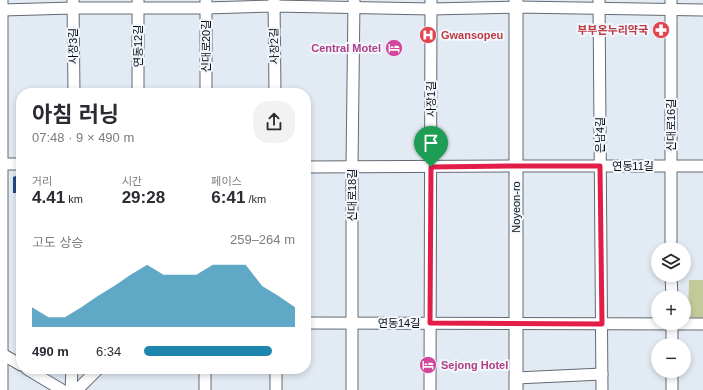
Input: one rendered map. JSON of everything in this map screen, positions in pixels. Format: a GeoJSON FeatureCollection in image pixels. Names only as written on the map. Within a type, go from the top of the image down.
{"type":"FeatureCollection","features":[{"type":"Feature","properties":{"kind":"main road","name":"Noyeon-ro"},"geometry":{"type":"LineString","coordinates":[[516,4],[516,384]]}},
{"type":"Feature","properties":{"kind":"street"},"geometry":{"type":"LineString","coordinates":[[2,390],[2,5],[274,3],[599,4],[671,5],[703,10]]}},
{"type":"Feature","properties":{"kind":"street","name":"사장2길"},"geometry":{"type":"LineString","coordinates":[[274,3],[275,88]]}},
{"type":"Feature","properties":{"kind":"street","name":"신대로18길"},"geometry":{"type":"LineString","coordinates":[[352,390],[351,323],[354,3]]}},
{"type":"Feature","properties":{"kind":"street","name":"사장3길"},"geometry":{"type":"LineString","coordinates":[[73,4],[74,88]]}},
{"type":"Feature","properties":{"kind":"street","name":"연동12길"},"geometry":{"type":"LineString","coordinates":[[138,4],[138,88]]}},
{"type":"Feature","properties":{"kind":"street","name":"신대로20길"},"geometry":{"type":"LineString","coordinates":[[206,4],[206,88]]}},
{"type":"Feature","properties":{"kind":"street","name":"사장1길"},"geometry":{"type":"LineString","coordinates":[[430,390],[431,4]]}},
{"type":"Feature","properties":{"kind":"street","name":"은남4길"},"geometry":{"type":"LineString","coordinates":[[599,4],[602,390]]}},
{"type":"Feature","properties":{"kind":"street","name":"신대로16길"},"geometry":{"type":"LineString","coordinates":[[671,5],[671,242]]}},
{"type":"Feature","properties":{"kind":"street"},"geometry":{"type":"LineString","coordinates":[[1,164],[16,164]]}},
{"type":"Feature","properties":{"kind":"street"},"geometry":{"type":"LineString","coordinates":[[311,168],[352,166],[516,166]]}},
{"type":"Feature","properties":{"kind":"street","name":"연동11길"},"geometry":{"type":"LineString","coordinates":[[516,166],[703,166]]}},
{"type":"Feature","properties":{"kind":"street","name":"연동14길"},"geometry":{"type":"LineString","coordinates":[[311,323],[651,324]]}},
{"type":"Feature","properties":{"kind":"street","name":"연동14길"},"geometry":{"type":"LineString","coordinates":[[691,324],[703,324]]}},
{"type":"Feature","properties":{"kind":"street"},"geometry":{"type":"LineString","coordinates":[[2,354],[16,363]]}},
{"type":"Feature","properties":{"kind":"street"},"geometry":{"type":"LineString","coordinates":[[35,374],[62,390]]}},
{"type":"Feature","properties":{"kind":"street"},"geometry":{"type":"LineString","coordinates":[[71,390],[72,374]]}},
{"type":"Feature","properties":{"kind":"street"},"geometry":{"type":"LineString","coordinates":[[76,390],[93,374]]}},
{"type":"Feature","properties":{"kind":"street"},"geometry":{"type":"LineString","coordinates":[[205,374],[205,390]]}},
{"type":"Feature","properties":{"kind":"street"},"geometry":{"type":"LineString","coordinates":[[276,374],[276,390]]}},
{"type":"Feature","properties":{"kind":"street"},"geometry":{"type":"LineString","coordinates":[[516,384],[602,374]]}},
{"type":"Feature","properties":{"kind":"street"},"geometry":{"type":"LineString","coordinates":[[672,378],[672,390]]}},
{"type":"Feature","properties":{"kind":"green space"},"geometry":{"type":"Polygon","coordinates":[[[691,280],[703,280],[703,318],[691,317],[691,290],[689,290],[689,282],[691,282],[691,280]]]}},
{"type":"Feature","properties":{"kind":"building"},"geometry":{"type":"Polygon","coordinates":[[[16,176],[16,193],[13,193],[13,177],[16,176]]]}},
{"type":"Feature","properties":{"kind":"place","name":"부부온누리약국"},"geometry":{"type":"Point","coordinates":[661,30]}},
{"type":"Feature","properties":{"kind":"place","name":"Gwansopeu"},"geometry":{"type":"Point","coordinates":[428,35]}},
{"type":"Feature","properties":{"kind":"place","name":"Central Motel"},"geometry":{"type":"Point","coordinates":[394,48]}},
{"type":"Feature","properties":{"kind":"place","name":"Sejong Hotel"},"geometry":{"type":"Point","coordinates":[428,365]}},
{"type":"Feature","properties":{"kind":"route"},"geometry":{"type":"LineString","coordinates":[[600,166],[602,324],[430,323],[431,167],[600,166]]}}]}
